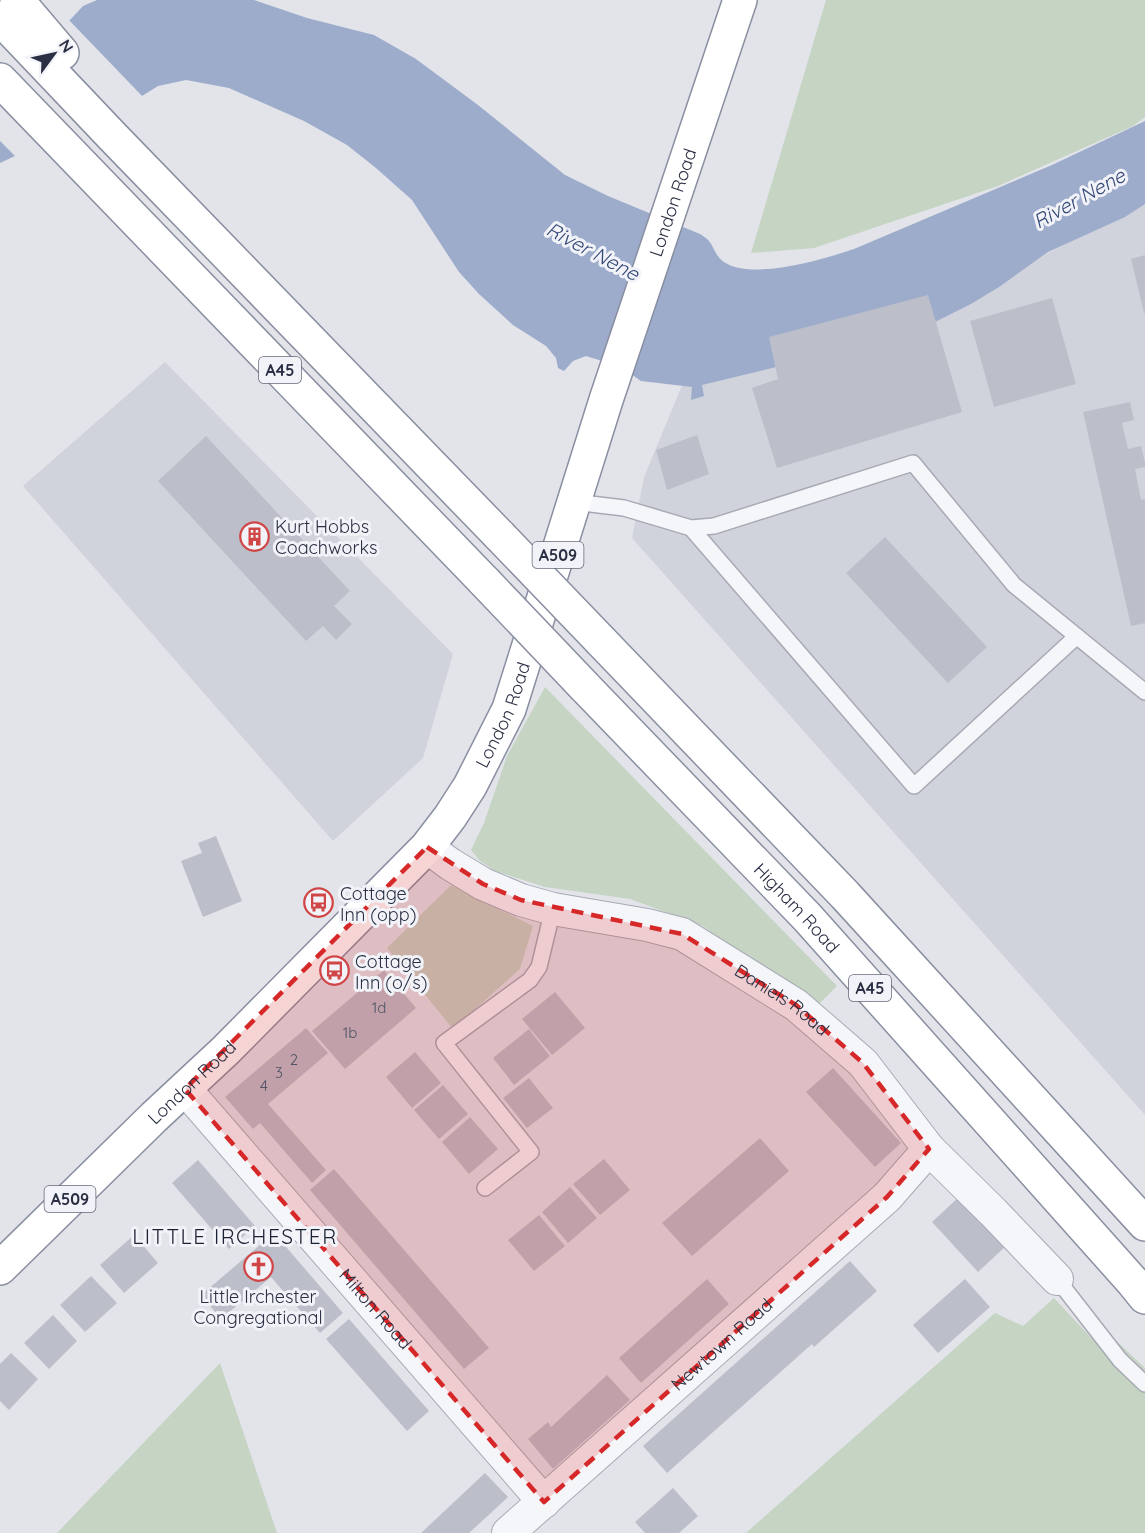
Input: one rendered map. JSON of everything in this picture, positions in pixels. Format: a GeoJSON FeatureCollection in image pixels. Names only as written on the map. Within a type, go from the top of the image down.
{"type":"FeatureCollection","features":[{"type":"Feature","properties":{"kind":"highway","name":"London Road"},"geometry":{"type":"LineString","coordinates":[[0,1268],[225,1051],[427,847],[470,786],[509,709],[606,400],[740,0]]}},
{"type":"Feature","properties":{"kind":"highway","name":"A45"},"geometry":{"type":"LineString","coordinates":[[11,12],[302,330],[845,895],[1145,1224]]}},
{"type":"Feature","properties":{"kind":"highway","name":"A45"},"geometry":{"type":"LineString","coordinates":[[0,80],[44,125]]}},
{"type":"Feature","properties":{"kind":"highway","name":"A45"},"geometry":{"type":"LineString","coordinates":[[0,89],[44,125]]}},
{"type":"Feature","properties":{"kind":"highway","name":"Higham Road"},"geometry":{"type":"LineString","coordinates":[[44,125],[807,917],[1145,1297]]}},
{"type":"Feature","properties":{"kind":"street","name":"Daniels Road"},"geometry":{"type":"LineString","coordinates":[[427,847],[450,864],[502,893],[553,909],[646,925],[682,934],[796,1005],[863,1063],[929,1149],[1057,1279]]}},
{"type":"Feature","properties":{"kind":"street","name":"Milton Road"},"geometry":{"type":"LineString","coordinates":[[185,1089],[544,1502]]}},
{"type":"Feature","properties":{"kind":"street","name":"Newtown Road"},"geometry":{"type":"LineString","coordinates":[[508,1533],[888,1197],[929,1149]]}},
{"type":"Feature","properties":{"kind":"lane"},"geometry":{"type":"LineString","coordinates":[[574,502],[624,508],[691,528],[714,526],[913,463],[1014,585],[1145,692]]}},
{"type":"Feature","properties":{"kind":"lane"},"geometry":{"type":"LineString","coordinates":[[691,528],[914,786],[1077,636]]}},
{"type":"Feature","properties":{"kind":"lane"},"geometry":{"type":"LineString","coordinates":[[485,1188],[531,1152],[444,1043],[530,980],[539,967],[553,909]]}},
{"type":"Feature","properties":{"kind":"lane"},"geometry":{"type":"LineString","coordinates":[[1057,1279],[1120,1360],[1145,1384]]}},
{"type":"Feature","properties":{"kind":"highlighted area"},"geometry":{"type":"Polygon","coordinates":[[[427,847],[483,884],[521,900],[682,934],[796,1005],[863,1063],[929,1149],[887,1197],[544,1502],[185,1089],[427,847]]]}},
{"type":"Feature","properties":{"kind":"shaded area"},"geometry":{"type":"Polygon","coordinates":[[[1145,202],[1145,1115],[632,538],[644,477],[688,371],[905,328],[1145,202]]]}},
{"type":"Feature","properties":{"kind":"shaded area"},"geometry":{"type":"Polygon","coordinates":[[[165,362],[453,654],[423,758],[333,841],[23,486],[165,362]]]}},
{"type":"Feature","properties":{"kind":"green space"},"geometry":{"type":"Polygon","coordinates":[[[826,0],[1145,0],[1145,117],[1133,126],[998,186],[814,248],[751,253],[826,0]]]}},
{"type":"Feature","properties":{"kind":"green space"},"geometry":{"type":"Polygon","coordinates":[[[545,687],[837,986],[815,1008],[703,926],[630,899],[545,887],[495,871],[480,861],[471,850],[484,823],[507,756],[545,687]]]}},
{"type":"Feature","properties":{"kind":"green space"},"geometry":{"type":"Polygon","coordinates":[[[451,885],[533,926],[520,969],[453,1029],[387,948],[451,885]]]}},
{"type":"Feature","properties":{"kind":"green space"},"geometry":{"type":"Polygon","coordinates":[[[1054,1298],[1097,1344],[1107,1332],[1145,1368],[1145,1533],[746,1533],[995,1313],[1023,1326],[1054,1298]]]}},
{"type":"Feature","properties":{"kind":"green space"},"geometry":{"type":"Polygon","coordinates":[[[220,1363],[277,1533],[57,1533],[220,1363]]]}},
{"type":"Feature","properties":{"kind":"water","name":"River Nene"},"geometry":{"type":"Polygon","coordinates":[[[97,0],[254,0],[307,18],[374,35],[416,59],[565,175],[608,196],[700,234],[710,242],[721,260],[736,267],[769,269],[807,263],[854,249],[1052,165],[1145,121],[1145,204],[1125,217],[1048,252],[999,287],[925,327],[925,331],[702,385],[704,396],[691,400],[692,387],[641,381],[621,367],[586,356],[573,361],[564,371],[558,368],[556,358],[546,346],[513,325],[479,294],[459,272],[412,200],[376,168],[347,145],[304,121],[229,88],[186,80],[158,86],[142,96],[0,163],[0,53],[69,21],[83,6],[97,0]]]}},
{"type":"Feature","properties":{"kind":"pier"},"geometry":{"type":"Polygon","coordinates":[[[67,18],[144,98],[17,158],[0,141],[0,50],[67,18]]]}},
{"type":"Feature","properties":{"kind":"building"},"geometry":{"type":"Polygon","coordinates":[[[1145,255],[1145,313],[1144,313],[1131,259],[1145,255]]]}},
{"type":"Feature","properties":{"kind":"building"},"geometry":{"type":"Polygon","coordinates":[[[928,295],[962,412],[777,468],[752,388],[778,379],[769,337],[928,295]]]}},
{"type":"Feature","properties":{"kind":"building"},"geometry":{"type":"Polygon","coordinates":[[[1052,298],[1076,384],[994,407],[970,321],[1052,298]]]}},
{"type":"Feature","properties":{"kind":"building"},"geometry":{"type":"Polygon","coordinates":[[[1130,402],[1134,420],[1122,423],[1128,449],[1141,446],[1145,463],[1145,467],[1135,469],[1141,500],[1145,499],[1145,623],[1131,626],[1083,412],[1130,402]]]}},
{"type":"Feature","properties":{"kind":"building"},"geometry":{"type":"Polygon","coordinates":[[[697,435],[709,474],[667,490],[656,450],[697,435]]]}},
{"type":"Feature","properties":{"kind":"building","name":"Kurt Hobbs Coachworks"},"geometry":{"type":"Polygon","coordinates":[[[206,436],[350,591],[334,606],[352,624],[336,640],[323,626],[306,641],[158,481],[206,436]]]}},
{"type":"Feature","properties":{"kind":"building"},"geometry":{"type":"Polygon","coordinates":[[[885,537],[987,647],[948,683],[846,573],[885,537]]]}},
{"type":"Feature","properties":{"kind":"building"},"geometry":{"type":"Polygon","coordinates":[[[216,836],[242,901],[203,917],[181,861],[202,853],[198,843],[216,836]]]}},
{"type":"Feature","properties":{"kind":"building"},"geometry":{"type":"Polygon","coordinates":[[[384,970],[416,1008],[345,1069],[312,1031],[384,970]]]}},
{"type":"Feature","properties":{"kind":"building"},"geometry":{"type":"Polygon","coordinates":[[[555,992],[585,1028],[552,1055],[522,1019],[555,992]]]}},
{"type":"Feature","properties":{"kind":"building"},"geometry":{"type":"Polygon","coordinates":[[[306,1028],[328,1053],[268,1104],[326,1170],[312,1183],[260,1123],[253,1129],[225,1097],[306,1028]]]}},
{"type":"Feature","properties":{"kind":"building"},"geometry":{"type":"Polygon","coordinates":[[[529,1029],[550,1056],[514,1085],[493,1058],[529,1029]]]}},
{"type":"Feature","properties":{"kind":"building"},"geometry":{"type":"Polygon","coordinates":[[[415,1052],[441,1083],[412,1108],[386,1077],[415,1052]]]}},
{"type":"Feature","properties":{"kind":"building"},"geometry":{"type":"Polygon","coordinates":[[[833,1068],[901,1143],[875,1167],[806,1092],[833,1068]]]}},
{"type":"Feature","properties":{"kind":"building"},"geometry":{"type":"Polygon","coordinates":[[[529,1078],[553,1108],[527,1128],[503,1098],[529,1078]]]}},
{"type":"Feature","properties":{"kind":"building"},"geometry":{"type":"Polygon","coordinates":[[[443,1085],[468,1114],[439,1139],[414,1110],[443,1085]]]}},
{"type":"Feature","properties":{"kind":"building"},"geometry":{"type":"Polygon","coordinates":[[[470,1117],[498,1149],[469,1174],[442,1142],[470,1117]]]}},
{"type":"Feature","properties":{"kind":"building"},"geometry":{"type":"Polygon","coordinates":[[[760,1138],[789,1171],[692,1256],[662,1223],[760,1138]]]}},
{"type":"Feature","properties":{"kind":"building"},"geometry":{"type":"Polygon","coordinates":[[[604,1159],[630,1190],[600,1215],[573,1184],[604,1159]]]}},
{"type":"Feature","properties":{"kind":"building"},"geometry":{"type":"Polygon","coordinates":[[[198,1160],[255,1226],[229,1249],[172,1183],[198,1160]]]}},
{"type":"Feature","properties":{"kind":"building"},"geometry":{"type":"Polygon","coordinates":[[[334,1169],[489,1348],[464,1369],[310,1190],[334,1169]]]}},
{"type":"Feature","properties":{"kind":"building"},"geometry":{"type":"Polygon","coordinates":[[[570,1187],[597,1218],[568,1243],[542,1212],[570,1187]]]}},
{"type":"Feature","properties":{"kind":"building"},"geometry":{"type":"Polygon","coordinates":[[[960,1196],[1006,1246],[978,1272],[932,1222],[960,1196]]]}},
{"type":"Feature","properties":{"kind":"building"},"geometry":{"type":"Polygon","coordinates":[[[539,1215],[565,1246],[534,1271],[508,1240],[539,1215]]]}},
{"type":"Feature","properties":{"kind":"building"},"geometry":{"type":"Polygon","coordinates":[[[274,1233],[343,1313],[320,1333],[271,1277],[221,1319],[201,1295],[274,1233]]]}},
{"type":"Feature","properties":{"kind":"building"},"geometry":{"type":"Polygon","coordinates":[[[134,1235],[158,1263],[124,1293],[100,1265],[134,1235]]]}},
{"type":"Feature","properties":{"kind":"building"},"geometry":{"type":"Polygon","coordinates":[[[850,1261],[877,1291],[814,1347],[812,1344],[667,1473],[643,1446],[850,1261]]]}},
{"type":"Feature","properties":{"kind":"building"},"geometry":{"type":"Polygon","coordinates":[[[91,1276],[117,1303],[85,1332],[60,1305],[91,1276]]]}},
{"type":"Feature","properties":{"kind":"building"},"geometry":{"type":"Polygon","coordinates":[[[707,1279],[729,1304],[641,1383],[619,1358],[707,1279]]]}},
{"type":"Feature","properties":{"kind":"building"},"geometry":{"type":"Polygon","coordinates":[[[965,1279],[990,1307],[938,1353],[913,1325],[965,1279]]]}},
{"type":"Feature","properties":{"kind":"building"},"geometry":{"type":"Polygon","coordinates":[[[53,1315],[77,1341],[49,1369],[24,1343],[53,1315]]]}},
{"type":"Feature","properties":{"kind":"building"},"geometry":{"type":"Polygon","coordinates":[[[349,1319],[429,1411],[407,1431],[326,1339],[349,1319]]]}},
{"type":"Feature","properties":{"kind":"building"},"geometry":{"type":"Polygon","coordinates":[[[11,1353],[38,1379],[9,1410],[0,1401],[0,1364],[11,1353]]]}},
{"type":"Feature","properties":{"kind":"building"},"geometry":{"type":"Polygon","coordinates":[[[607,1375],[630,1400],[553,1469],[528,1439],[548,1422],[551,1427],[607,1375]]]}},
{"type":"Feature","properties":{"kind":"building"},"geometry":{"type":"Polygon","coordinates":[[[485,1473],[508,1497],[469,1533],[421,1533],[485,1473]]]}},
{"type":"Feature","properties":{"kind":"building"},"geometry":{"type":"Polygon","coordinates":[[[673,1488],[698,1516],[679,1533],[645,1533],[635,1522],[673,1488]]]}},
{"type":"Feature","properties":{"kind":"place","name":"Kurt Hobbs Coachworks"},"geometry":{"type":"Point","coordinates":[254,536]}},
{"type":"Feature","properties":{"kind":"place","name":"Cottage Inn (opp)"},"geometry":{"type":"Point","coordinates":[319,903]}},
{"type":"Feature","properties":{"kind":"place","name":"Cottage Inn (o/s)"},"geometry":{"type":"Point","coordinates":[334,971]}},
{"type":"Feature","properties":{"kind":"place","name":"Little Irchester Congregational"},"geometry":{"type":"Point","coordinates":[258,1267]}},
{"type":"Feature","properties":{"kind":"district","name":"LITTLE IRCHESTER"},"geometry":{"type":"Point","coordinates":[235,1236]}}]}
